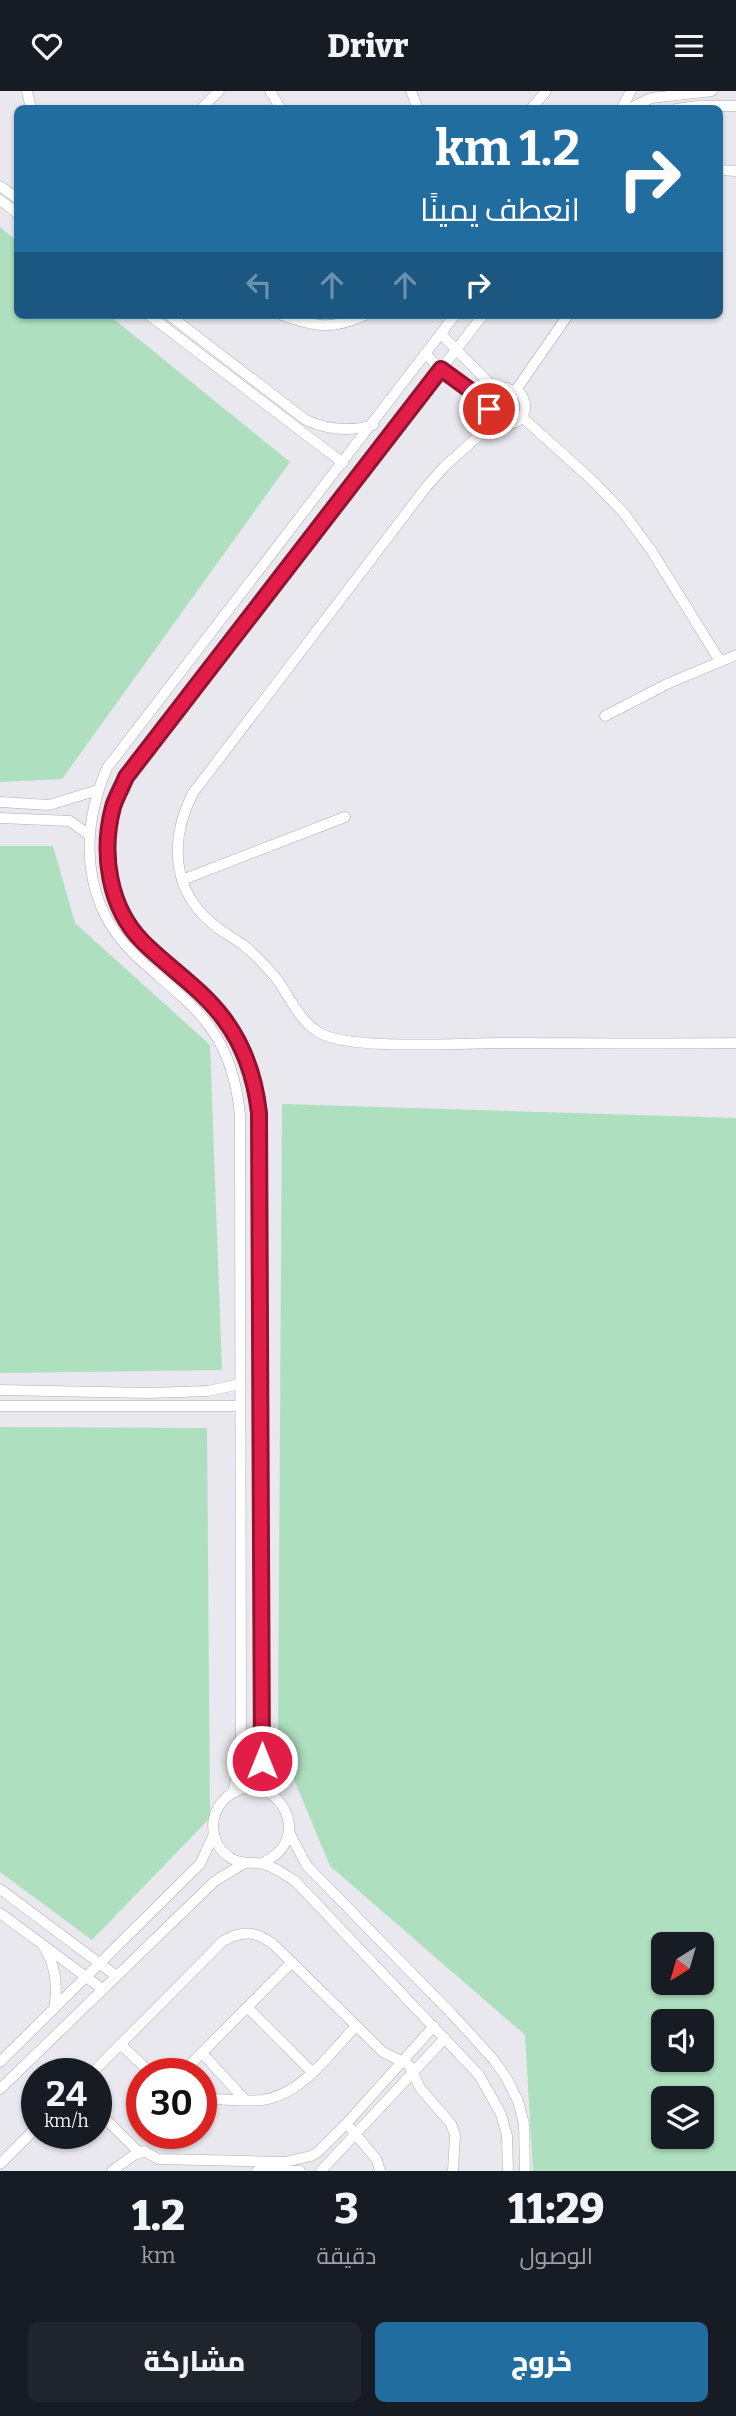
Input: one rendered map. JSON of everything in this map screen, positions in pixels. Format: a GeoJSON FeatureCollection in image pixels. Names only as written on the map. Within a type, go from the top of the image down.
{"type":"FeatureCollection","features":[{"type":"Feature","properties":{"kind":"street"},"geometry":{"type":"LineString","coordinates":[[205,105],[219,91]]}},
{"type":"Feature","properties":{"kind":"street"},"geometry":{"type":"LineString","coordinates":[[534,105],[546,91]]}},
{"type":"Feature","properties":{"kind":"street"},"geometry":{"type":"LineString","coordinates":[[643,91],[651,99]]}},
{"type":"Feature","properties":{"kind":"street"},"geometry":{"type":"LineString","coordinates":[[638,105],[682,92],[712,91]]}},
{"type":"Feature","properties":{"kind":"street"},"geometry":{"type":"LineString","coordinates":[[670,95],[674,105]]}},
{"type":"Feature","properties":{"kind":"street"},"geometry":{"type":"LineString","coordinates":[[154,319],[343,463]]}},
{"type":"Feature","properties":{"kind":"street"},"geometry":{"type":"LineString","coordinates":[[174,319],[306,420],[341,430],[373,425]]}},
{"type":"Feature","properties":{"kind":"street"},"geometry":{"type":"LineString","coordinates":[[296,319],[317,325],[335,326],[354,319]]}},
{"type":"Feature","properties":{"kind":"street"},"geometry":{"type":"LineString","coordinates":[[233,1793],[241,1759],[238,1093],[223,1049],[197,1011],[133,953],[111,926],[90,867],[89,835],[98,790],[107,768],[453,319]]}},
{"type":"Feature","properties":{"kind":"street"},"geometry":{"type":"LineString","coordinates":[[480,319],[126,777],[114,804],[108,834],[114,893],[126,920],[141,940],[223,1017],[243,1050],[256,1087],[259,1127],[262,1761],[266,1782],[285,1810],[289,1832],[307,1866],[454,2017],[508,2079],[518,2101],[524,2125],[525,2171]]}},
{"type":"Feature","properties":{"kind":"street"},"geometry":{"type":"LineString","coordinates":[[516,390],[565,319]]}},
{"type":"Feature","properties":{"kind":"street"},"geometry":{"type":"LineString","coordinates":[[441,334],[497,391]]}},
{"type":"Feature","properties":{"kind":"street"},"geometry":{"type":"LineString","coordinates":[[425,354],[489,404]]}},
{"type":"Feature","properties":{"kind":"street"},"geometry":{"type":"LineString","coordinates":[[506,388],[516,390],[525,403],[522,417],[508,424],[496,421],[490,413],[489,404],[497,391],[506,388]]}},
{"type":"Feature","properties":{"kind":"street"},"geometry":{"type":"LineString","coordinates":[[522,417],[623,512],[652,550],[720,661]]}},
{"type":"Feature","properties":{"kind":"street"},"geometry":{"type":"LineString","coordinates":[[496,421],[444,467],[427,486],[193,793],[184,810],[177,839],[176,854],[182,880],[203,915],[261,961],[302,1019],[318,1032],[336,1040],[414,1043],[736,1043]]}},
{"type":"Feature","properties":{"kind":"street"},"geometry":{"type":"LineString","coordinates":[[606,716],[669,683],[736,656]]}},
{"type":"Feature","properties":{"kind":"street"},"geometry":{"type":"LineString","coordinates":[[0,802],[49,804],[98,790]]}},
{"type":"Feature","properties":{"kind":"street"},"geometry":{"type":"LineString","coordinates":[[182,880],[345,817]]}},
{"type":"Feature","properties":{"kind":"street"},"geometry":{"type":"LineString","coordinates":[[0,818],[69,821],[89,835]]}},
{"type":"Feature","properties":{"kind":"street"},"geometry":{"type":"LineString","coordinates":[[0,1390],[149,1393],[208,1391],[240,1384]]}},
{"type":"Feature","properties":{"kind":"street"},"geometry":{"type":"LineString","coordinates":[[0,1406],[240,1406]]}},
{"type":"Feature","properties":{"kind":"street"},"geometry":{"type":"LineString","coordinates":[[243,1864],[227,1856],[216,1842],[215,1814],[219,1806],[233,1793],[252,1788],[271,1793]]}},
{"type":"Feature","properties":{"kind":"street"},"geometry":{"type":"LineString","coordinates":[[262,1863],[280,1851],[289,1832]]}},
{"type":"Feature","properties":{"kind":"street"},"geometry":{"type":"LineString","coordinates":[[0,2062],[200,1864],[214,1833]]}},
{"type":"Feature","properties":{"kind":"street"},"geometry":{"type":"LineString","coordinates":[[0,2089],[215,1881],[243,1864],[262,1863],[296,1882],[479,2075],[501,2114],[507,2136],[508,2171]]}},
{"type":"Feature","properties":{"kind":"street"},"geometry":{"type":"LineString","coordinates":[[0,1889],[115,1975]]}},
{"type":"Feature","properties":{"kind":"street"},"geometry":{"type":"LineString","coordinates":[[0,1913],[102,1989]]}},
{"type":"Feature","properties":{"kind":"street"},"geometry":{"type":"LineString","coordinates":[[106,2058],[223,1941],[235,1934],[248,1932],[262,1936],[383,2052],[409,2064],[420,2088],[451,2124],[455,2135],[453,2171]]}},
{"type":"Feature","properties":{"kind":"street"},"geometry":{"type":"LineString","coordinates":[[39,1941],[55,1973],[54,2009]]}},
{"type":"Feature","properties":{"kind":"street"},"geometry":{"type":"LineString","coordinates":[[197,2058],[292,1962]]}},
{"type":"Feature","properties":{"kind":"street"},"geometry":{"type":"LineString","coordinates":[[247,2007],[312,2072]]}},
{"type":"Feature","properties":{"kind":"street"},"geometry":{"type":"LineString","coordinates":[[321,2171],[414,2072],[440,2032],[454,2017]]}},
{"type":"Feature","properties":{"kind":"street"},"geometry":{"type":"LineString","coordinates":[[217,2099],[264,2099],[282,2095],[298,2085],[356,2027]]}},
{"type":"Feature","properties":{"kind":"street"},"geometry":{"type":"LineString","coordinates":[[112,2171],[139,2152],[149,2152],[158,2158],[285,2162],[302,2159],[318,2152],[402,2060],[440,2032]]}},
{"type":"Feature","properties":{"kind":"street"},"geometry":{"type":"LineString","coordinates":[[120,2044],[135,2058]]}},
{"type":"Feature","properties":{"kind":"street"},"geometry":{"type":"LineString","coordinates":[[202,2053],[245,2100]]}},
{"type":"Feature","properties":{"kind":"street"},"geometry":{"type":"LineString","coordinates":[[346,2124],[377,2161],[380,2171]]}},
{"type":"Feature","properties":{"kind":"street"},"geometry":{"type":"LineString","coordinates":[[112,2126],[139,2152]]}},
{"type":"Feature","properties":{"kind":"street"},"geometry":{"type":"LineString","coordinates":[[0,2164],[21,2143]]}},
{"type":"Feature","properties":{"kind":"street"},"geometry":{"type":"LineString","coordinates":[[318,2152],[329,2161]]}},
{"type":"Feature","properties":{"kind":"street"},"geometry":{"type":"LineString","coordinates":[[158,2158],[158,2171]]}},
{"type":"Feature","properties":{"kind":"street"},"geometry":{"type":"LineString","coordinates":[[257,2171],[300,2171]]}},
{"type":"Feature","properties":{"kind":"green space"},"geometry":{"type":"Polygon","coordinates":[[[0,227],[14,239],[14,319],[114,319],[290,462],[62,779],[0,782],[0,227]]]}},
{"type":"Feature","properties":{"kind":"green space"},"geometry":{"type":"Polygon","coordinates":[[[0,846],[53,846],[75,923],[210,1045],[222,1370],[0,1373],[0,846]]]}},
{"type":"Feature","properties":{"kind":"green space"},"geometry":{"type":"Polygon","coordinates":[[[282,1104],[736,1118],[736,2171],[533,2171],[525,2035],[330,1866],[278,1741],[282,1104]]]}},
{"type":"Feature","properties":{"kind":"green space"},"geometry":{"type":"Polygon","coordinates":[[[0,1427],[207,1428],[210,1818],[92,1940],[0,1872],[0,1427]]]}},
{"type":"Feature","properties":{"kind":"route"},"geometry":{"type":"LineString","coordinates":[[262,1761],[259,1113],[256,1087],[237,1038],[223,1017],[141,940],[126,920],[114,893],[108,863],[108,834],[114,804],[126,777],[441,369],[489,404],[489,409]]}}]}
